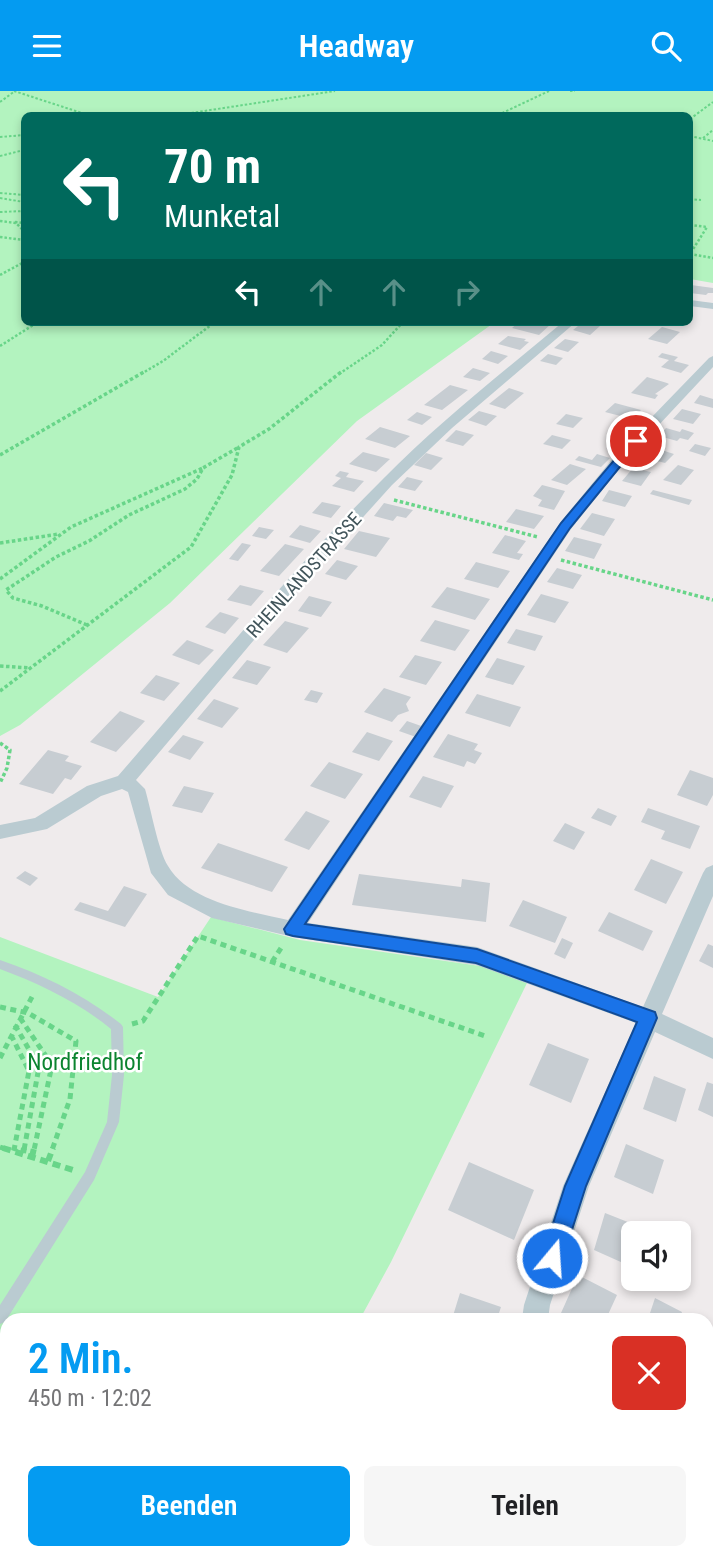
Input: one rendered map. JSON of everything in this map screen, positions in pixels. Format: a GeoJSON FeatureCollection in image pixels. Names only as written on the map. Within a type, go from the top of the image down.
{"type":"FeatureCollection","features":[{"type":"Feature","properties":{"kind":"street"},"geometry":{"type":"LineString","coordinates":[[693,303],[713,306]]}},
{"type":"Feature","properties":{"kind":"street","name":"RHEINLANDSTRASSE"},"geometry":{"type":"LineString","coordinates":[[125,781],[268,613],[376,495],[447,425],[565,326]]}},
{"type":"Feature","properties":{"kind":"street"},"geometry":{"type":"LineString","coordinates":[[293,929],[556,541],[623,455],[713,360]]}},
{"type":"Feature","properties":{"kind":"street"},"geometry":{"type":"LineString","coordinates":[[0,832],[40,824],[94,790],[125,781],[136,789],[158,868],[175,889],[219,912],[293,929],[477,956],[648,1018],[713,1049]]}},
{"type":"Feature","properties":{"kind":"street"},"geometry":{"type":"LineString","coordinates":[[536,1313],[576,1186],[713,873]]}},
{"type":"Feature","properties":{"kind":"lane"},"geometry":{"type":"LineString","coordinates":[[0,964],[49,981],[90,1005],[117,1027],[118,1075],[113,1122],[90,1176],[3,1313]]}},
{"type":"Feature","properties":{"kind":"path"},"geometry":{"type":"LineString","coordinates":[[0,102],[14,91],[79,112]]}},
{"type":"Feature","properties":{"kind":"path"},"geometry":{"type":"LineString","coordinates":[[198,112],[335,91]]}},
{"type":"Feature","properties":{"kind":"path"},"geometry":{"type":"LineString","coordinates":[[504,112],[549,91]]}},
{"type":"Feature","properties":{"kind":"path"},"geometry":{"type":"LineString","coordinates":[[693,117],[713,102]]}},
{"type":"Feature","properties":{"kind":"path"},"geometry":{"type":"LineString","coordinates":[[702,139],[713,130]]}},
{"type":"Feature","properties":{"kind":"path"},"geometry":{"type":"LineString","coordinates":[[0,137],[21,135]]}},
{"type":"Feature","properties":{"kind":"path"},"geometry":{"type":"LineString","coordinates":[[693,138],[713,141]]}},
{"type":"Feature","properties":{"kind":"path"},"geometry":{"type":"LineString","coordinates":[[0,156],[21,151]]}},
{"type":"Feature","properties":{"kind":"path"},"geometry":{"type":"LineString","coordinates":[[0,193],[21,195]]}},
{"type":"Feature","properties":{"kind":"path"},"geometry":{"type":"LineString","coordinates":[[0,198],[21,202]]}},
{"type":"Feature","properties":{"kind":"path"},"geometry":{"type":"LineString","coordinates":[[693,199],[701,200]]}},
{"type":"Feature","properties":{"kind":"path"},"geometry":{"type":"LineString","coordinates":[[0,212],[21,211]]}},
{"type":"Feature","properties":{"kind":"path"},"geometry":{"type":"LineString","coordinates":[[0,220],[21,223]]}},
{"type":"Feature","properties":{"kind":"path"},"geometry":{"type":"LineString","coordinates":[[0,220],[16,223],[21,228]]}},
{"type":"Feature","properties":{"kind":"path"},"geometry":{"type":"LineString","coordinates":[[693,225],[707,227],[693,249]]}},
{"type":"Feature","properties":{"kind":"path"},"geometry":{"type":"LineString","coordinates":[[0,237],[21,240]]}},
{"type":"Feature","properties":{"kind":"path"},"geometry":{"type":"LineString","coordinates":[[693,255],[713,258]]}},
{"type":"Feature","properties":{"kind":"path"},"geometry":{"type":"LineString","coordinates":[[0,275],[21,264]]}},
{"type":"Feature","properties":{"kind":"path"},"geometry":{"type":"LineString","coordinates":[[0,345],[31,326]]}},
{"type":"Feature","properties":{"kind":"path"},"geometry":{"type":"LineString","coordinates":[[0,455],[163,361],[210,326]]}},
{"type":"Feature","properties":{"kind":"path"},"geometry":{"type":"LineString","coordinates":[[0,543],[59,534],[203,468],[269,429],[342,371],[382,345],[399,326]]}},
{"type":"Feature","properties":{"kind":"path"},"geometry":{"type":"LineString","coordinates":[[0,691],[191,547],[232,475],[239,447]]}},
{"type":"Feature","properties":{"kind":"path"},"geometry":{"type":"LineString","coordinates":[[0,592],[129,515],[185,489],[197,479],[203,468]]}},
{"type":"Feature","properties":{"kind":"path"},"geometry":{"type":"LineString","coordinates":[[376,495],[556,541]]}},
{"type":"Feature","properties":{"kind":"path"},"geometry":{"type":"LineString","coordinates":[[0,579],[57,539],[59,534]]}},
{"type":"Feature","properties":{"kind":"path"},"geometry":{"type":"LineString","coordinates":[[546,556],[713,600]]}},
{"type":"Feature","properties":{"kind":"path"},"geometry":{"type":"LineString","coordinates":[[6,590],[13,598],[42,606],[87,625]]}},
{"type":"Feature","properties":{"kind":"path"},"geometry":{"type":"LineString","coordinates":[[0,666],[31,668]]}},
{"type":"Feature","properties":{"kind":"path"},"geometry":{"type":"LineString","coordinates":[[0,743],[10,750],[7,768],[0,783]]}},
{"type":"Feature","properties":{"kind":"path"},"geometry":{"type":"LineString","coordinates":[[117,1027],[143,1021],[198,936],[488,1037]]}},
{"type":"Feature","properties":{"kind":"path"},"geometry":{"type":"LineString","coordinates":[[0,1007],[76,1041],[70,1099],[48,1161]]}},
{"type":"Feature","properties":{"kind":"path"},"geometry":{"type":"LineString","coordinates":[[0,1058],[21,1015]]}},
{"type":"Feature","properties":{"kind":"path"},"geometry":{"type":"LineString","coordinates":[[21,1015],[52,1065],[32,1157]]}},
{"type":"Feature","properties":{"kind":"path"},"geometry":{"type":"LineString","coordinates":[[15,1025],[38,1067],[23,1153]]}},
{"type":"Feature","properties":{"kind":"path"},"geometry":{"type":"LineString","coordinates":[[11,1035],[29,1071],[14,1151]]}},
{"type":"Feature","properties":{"kind":"path"},"geometry":{"type":"LineString","coordinates":[[0,1147],[90,1176]]}},
{"type":"Feature","properties":{"kind":"green space"},"geometry":{"type":"Polygon","coordinates":[[[0,91],[713,91],[713,283],[693,280],[693,112],[21,112],[21,326],[489,326],[357,421],[170,603],[20,725],[0,736],[0,91]]]}},
{"type":"Feature","properties":{"kind":"green space","name":"Nordfriedhof"},"geometry":{"type":"Polygon","coordinates":[[[211,917],[300,940],[480,966],[527,983],[391,1262],[363,1313],[0,1313],[0,937],[158,997],[211,917]]]}},
{"type":"Feature","properties":{"kind":"building"},"geometry":{"type":"Polygon","coordinates":[[[693,285],[713,288],[713,293],[693,293],[693,285]]]}},
{"type":"Feature","properties":{"kind":"building"},"geometry":{"type":"Polygon","coordinates":[[[514,326],[549,326],[539,335],[512,328],[514,326]]]}},
{"type":"Feature","properties":{"kind":"building"},"geometry":{"type":"Polygon","coordinates":[[[578,326],[600,326],[590,335],[573,330],[578,326]]]}},
{"type":"Feature","properties":{"kind":"building"},"geometry":{"type":"Polygon","coordinates":[[[662,327],[680,332],[667,344],[648,339],[662,327]]]}},
{"type":"Feature","properties":{"kind":"building"},"geometry":{"type":"Polygon","coordinates":[[[508,336],[529,342],[520,350],[498,344],[508,336]]]}},
{"type":"Feature","properties":{"kind":"building"},"geometry":{"type":"Polygon","coordinates":[[[565,339],[579,342],[568,352],[554,348],[565,339]]]}},
{"type":"Feature","properties":{"kind":"building"},"geometry":{"type":"Polygon","coordinates":[[[491,351],[508,356],[498,364],[482,359],[491,351]]]}},
{"type":"Feature","properties":{"kind":"building"},"geometry":{"type":"Polygon","coordinates":[[[662,353],[678,357],[674,361],[689,365],[681,373],[661,367],[669,360],[658,357],[662,353]]]}},
{"type":"Feature","properties":{"kind":"building"},"geometry":{"type":"Polygon","coordinates":[[[548,354],[563,358],[556,365],[540,361],[548,354]]]}},
{"type":"Feature","properties":{"kind":"building"},"geometry":{"type":"Polygon","coordinates":[[[473,368],[490,373],[480,381],[463,377],[473,368]]]}},
{"type":"Feature","properties":{"kind":"building"},"geometry":{"type":"Polygon","coordinates":[[[647,377],[669,384],[655,394],[658,395],[655,399],[631,393],[647,377]]]}},
{"type":"Feature","properties":{"kind":"building"},"geometry":{"type":"Polygon","coordinates":[[[450,385],[468,390],[442,410],[424,405],[450,385]]]}},
{"type":"Feature","properties":{"kind":"building"},"geometry":{"type":"Polygon","coordinates":[[[509,388],[524,393],[505,409],[489,404],[509,388]]]}},
{"type":"Feature","properties":{"kind":"building"},"geometry":{"type":"Polygon","coordinates":[[[700,395],[713,399],[713,408],[694,403],[700,395]]]}},
{"type":"Feature","properties":{"kind":"building"},"geometry":{"type":"Polygon","coordinates":[[[615,403],[641,410],[632,419],[605,412],[615,403]]]}},
{"type":"Feature","properties":{"kind":"building"},"geometry":{"type":"Polygon","coordinates":[[[682,409],[701,414],[693,424],[673,419],[682,409]]]}},
{"type":"Feature","properties":{"kind":"building"},"geometry":{"type":"Polygon","coordinates":[[[479,411],[497,416],[486,426],[468,420],[479,411]]]}},
{"type":"Feature","properties":{"kind":"building"},"geometry":{"type":"Polygon","coordinates":[[[417,412],[432,417],[422,425],[407,420],[417,412]]]}},
{"type":"Feature","properties":{"kind":"building"},"geometry":{"type":"Polygon","coordinates":[[[566,414],[583,418],[573,428],[556,424],[566,414]]]}},
{"type":"Feature","properties":{"kind":"building"},"geometry":{"type":"Polygon","coordinates":[[[380,427],[410,436],[395,448],[365,439],[380,427]]]}},
{"type":"Feature","properties":{"kind":"building"},"geometry":{"type":"Polygon","coordinates":[[[666,428],[694,433],[688,440],[680,438],[677,441],[659,436],[666,428]]]}},
{"type":"Feature","properties":{"kind":"building"},"geometry":{"type":"Polygon","coordinates":[[[456,430],[474,435],[463,446],[445,441],[456,430]]]}},
{"type":"Feature","properties":{"kind":"building"},"geometry":{"type":"Polygon","coordinates":[[[552,435],[571,440],[562,449],[543,444],[552,435]]]}},
{"type":"Feature","properties":{"kind":"building"},"geometry":{"type":"Polygon","coordinates":[[[695,444],[711,448],[705,456],[689,451],[695,444]]]}},
{"type":"Feature","properties":{"kind":"building"},"geometry":{"type":"Polygon","coordinates":[[[652,447],[674,454],[665,463],[642,457],[652,447]]]}},
{"type":"Feature","properties":{"kind":"building"},"geometry":{"type":"Polygon","coordinates":[[[363,452],[390,459],[376,472],[349,464],[363,452]]]}},
{"type":"Feature","properties":{"kind":"building"},"geometry":{"type":"Polygon","coordinates":[[[426,453],[443,458],[431,470],[414,465],[426,453]]]}},
{"type":"Feature","properties":{"kind":"building"},"geometry":{"type":"Polygon","coordinates":[[[597,454],[610,458],[601,467],[575,460],[579,456],[592,460],[597,454]]]}},
{"type":"Feature","properties":{"kind":"building"},"geometry":{"type":"Polygon","coordinates":[[[570,464],[586,469],[567,485],[551,480],[570,464]]]}},
{"type":"Feature","properties":{"kind":"building"},"geometry":{"type":"Polygon","coordinates":[[[678,465],[694,470],[681,485],[663,480],[678,465]]]}},
{"type":"Feature","properties":{"kind":"building"},"geometry":{"type":"Polygon","coordinates":[[[633,468],[651,472],[641,486],[622,481],[633,468]]]}},
{"type":"Feature","properties":{"kind":"building"},"geometry":{"type":"Polygon","coordinates":[[[340,471],[349,473],[346,477],[364,481],[354,492],[332,486],[341,478],[335,476],[340,471]]]}},
{"type":"Feature","properties":{"kind":"building"},"geometry":{"type":"Polygon","coordinates":[[[407,477],[423,481],[415,491],[398,487],[407,477]]]}},
{"type":"Feature","properties":{"kind":"building"},"geometry":{"type":"Polygon","coordinates":[[[542,485],[565,491],[554,510],[538,506],[542,500],[533,496],[542,485]]]}},
{"type":"Feature","properties":{"kind":"building"},"geometry":{"type":"Polygon","coordinates":[[[609,490],[632,496],[625,507],[602,501],[609,490]]]}},
{"type":"Feature","properties":{"kind":"building"},"geometry":{"type":"Polygon","coordinates":[[[653,490],[692,500],[689,505],[650,494],[653,490]]]}},
{"type":"Feature","properties":{"kind":"building"},"geometry":{"type":"Polygon","coordinates":[[[322,502],[341,506],[331,518],[312,513],[322,502]]]}},
{"type":"Feature","properties":{"kind":"building"},"geometry":{"type":"Polygon","coordinates":[[[384,503],[413,510],[406,518],[397,516],[393,521],[374,516],[384,503]]]}},
{"type":"Feature","properties":{"kind":"building"},"geometry":{"type":"Polygon","coordinates":[[[516,509],[544,516],[534,529],[506,522],[516,509]]]}},
{"type":"Feature","properties":{"kind":"building"},"geometry":{"type":"Polygon","coordinates":[[[592,513],[615,519],[604,536],[580,529],[592,513]]]}},
{"type":"Feature","properties":{"kind":"building"},"geometry":{"type":"Polygon","coordinates":[[[300,525],[321,531],[310,543],[289,537],[300,525]]]}},
{"type":"Feature","properties":{"kind":"building"},"geometry":{"type":"Polygon","coordinates":[[[259,527],[274,530],[266,539],[252,536],[259,527]]]}},
{"type":"Feature","properties":{"kind":"building"},"geometry":{"type":"Polygon","coordinates":[[[359,531],[390,538],[376,557],[344,549],[359,531]]]}},
{"type":"Feature","properties":{"kind":"building"},"geometry":{"type":"Polygon","coordinates":[[[505,535],[526,541],[517,553],[523,554],[519,560],[492,553],[505,535]]]}},
{"type":"Feature","properties":{"kind":"building"},"geometry":{"type":"Polygon","coordinates":[[[574,537],[602,544],[594,559],[565,551],[574,537]]]}},
{"type":"Feature","properties":{"kind":"building"},"geometry":{"type":"Polygon","coordinates":[[[242,543],[251,545],[238,561],[229,559],[242,543]]]}},
{"type":"Feature","properties":{"kind":"building"},"geometry":{"type":"Polygon","coordinates":[[[285,544],[304,549],[279,576],[260,571],[285,544]]]}},
{"type":"Feature","properties":{"kind":"building"},"geometry":{"type":"Polygon","coordinates":[[[337,560],[358,566],[346,580],[325,574],[337,560]]]}},
{"type":"Feature","properties":{"kind":"building"},"geometry":{"type":"Polygon","coordinates":[[[476,562],[510,571],[498,588],[464,579],[476,562]]]}},
{"type":"Feature","properties":{"kind":"building"},"geometry":{"type":"Polygon","coordinates":[[[557,568],[582,575],[573,589],[547,582],[557,568]]]}},
{"type":"Feature","properties":{"kind":"building"},"geometry":{"type":"Polygon","coordinates":[[[240,585],[264,591],[251,606],[227,600],[240,585]]]}},
{"type":"Feature","properties":{"kind":"building"},"geometry":{"type":"Polygon","coordinates":[[[447,587],[490,599],[475,620],[431,607],[447,587]]]}},
{"type":"Feature","properties":{"kind":"building"},"geometry":{"type":"Polygon","coordinates":[[[541,594],[569,602],[555,623],[527,615],[541,594]]]}},
{"type":"Feature","properties":{"kind":"building"},"geometry":{"type":"Polygon","coordinates":[[[309,596],[332,602],[321,617],[298,611],[309,596]]]}},
{"type":"Feature","properties":{"kind":"building"},"geometry":{"type":"Polygon","coordinates":[[[220,612],[239,618],[225,634],[205,627],[220,612]]]}},
{"type":"Feature","properties":{"kind":"building"},"geometry":{"type":"Polygon","coordinates":[[[435,620],[470,630],[455,651],[420,641],[435,620]]]}},
{"type":"Feature","properties":{"kind":"building"},"geometry":{"type":"Polygon","coordinates":[[[285,621],[309,628],[287,653],[263,645],[285,621]]]}},
{"type":"Feature","properties":{"kind":"building"},"geometry":{"type":"Polygon","coordinates":[[[516,629],[543,636],[535,651],[507,643],[516,629]]]}},
{"type":"Feature","properties":{"kind":"building"},"geometry":{"type":"Polygon","coordinates":[[[187,640],[214,650],[199,665],[172,655],[187,640]]]}},
{"type":"Feature","properties":{"kind":"building"},"geometry":{"type":"Polygon","coordinates":[[[415,655],[442,662],[426,685],[399,677],[415,655]]]}},
{"type":"Feature","properties":{"kind":"building"},"geometry":{"type":"Polygon","coordinates":[[[497,658],[525,666],[513,685],[485,677],[497,658]]]}},
{"type":"Feature","properties":{"kind":"building"},"geometry":{"type":"Polygon","coordinates":[[[247,660],[271,667],[257,685],[232,678],[247,660]]]}},
{"type":"Feature","properties":{"kind":"building"},"geometry":{"type":"Polygon","coordinates":[[[156,675],[180,683],[164,701],[140,693],[156,675]]]}},
{"type":"Feature","properties":{"kind":"building"},"geometry":{"type":"Polygon","coordinates":[[[384,688],[411,697],[406,704],[409,711],[398,715],[392,722],[364,712],[384,688]]]}},
{"type":"Feature","properties":{"kind":"building"},"geometry":{"type":"Polygon","coordinates":[[[311,690],[323,693],[317,703],[304,700],[311,690]]]}},
{"type":"Feature","properties":{"kind":"building"},"geometry":{"type":"Polygon","coordinates":[[[477,694],[521,707],[510,727],[465,713],[477,694]]]}},
{"type":"Feature","properties":{"kind":"building"},"geometry":{"type":"Polygon","coordinates":[[[214,699],[239,708],[222,728],[197,719],[214,699]]]}},
{"type":"Feature","properties":{"kind":"building"},"geometry":{"type":"Polygon","coordinates":[[[120,711],[145,721],[116,752],[90,742],[120,711]]]}},
{"type":"Feature","properties":{"kind":"building"},"geometry":{"type":"Polygon","coordinates":[[[407,721],[424,727],[416,737],[399,731],[407,721]]]}},
{"type":"Feature","properties":{"kind":"building"},"geometry":{"type":"Polygon","coordinates":[[[367,732],[393,741],[379,761],[352,752],[367,732]]]}},
{"type":"Feature","properties":{"kind":"building"},"geometry":{"type":"Polygon","coordinates":[[[448,734],[478,744],[474,750],[482,753],[475,764],[467,761],[464,767],[433,757],[448,734]]]}},
{"type":"Feature","properties":{"kind":"building"},"geometry":{"type":"Polygon","coordinates":[[[183,735],[204,742],[190,760],[168,752],[183,735]]]}},
{"type":"Feature","properties":{"kind":"building"},"geometry":{"type":"Polygon","coordinates":[[[48,750],[69,756],[65,761],[82,766],[71,780],[65,778],[53,794],[19,784],[48,750]]]}},
{"type":"Feature","properties":{"kind":"building"},"geometry":{"type":"Polygon","coordinates":[[[329,762],[363,774],[345,799],[310,786],[329,762]]]}},
{"type":"Feature","properties":{"kind":"building"},"geometry":{"type":"Polygon","coordinates":[[[690,770],[713,778],[713,795],[707,806],[677,795],[690,770]]]}},
{"type":"Feature","properties":{"kind":"building"},"geometry":{"type":"Polygon","coordinates":[[[423,776],[454,786],[441,808],[409,797],[423,776]]]}},
{"type":"Feature","properties":{"kind":"building"},"geometry":{"type":"Polygon","coordinates":[[[184,786],[214,793],[202,813],[172,806],[184,786]]]}},
{"type":"Feature","properties":{"kind":"building"},"geometry":{"type":"Polygon","coordinates":[[[598,808],[617,816],[611,826],[591,818],[598,808]]]}},
{"type":"Feature","properties":{"kind":"building"},"geometry":{"type":"Polygon","coordinates":[[[648,808],[700,826],[690,849],[661,839],[665,831],[641,822],[648,808]]]}},
{"type":"Feature","properties":{"kind":"building"},"geometry":{"type":"Polygon","coordinates":[[[306,811],[330,821],[309,850],[284,840],[306,811]]]}},
{"type":"Feature","properties":{"kind":"building"},"geometry":{"type":"Polygon","coordinates":[[[565,823],[585,832],[574,850],[553,841],[565,823]]]}},
{"type":"Feature","properties":{"kind":"building"},"geometry":{"type":"Polygon","coordinates":[[[218,843],[288,867],[272,892],[201,868],[218,843]]]}},
{"type":"Feature","properties":{"kind":"building"},"geometry":{"type":"Polygon","coordinates":[[[651,859],[683,872],[666,904],[634,890],[651,859]]]}},
{"type":"Feature","properties":{"kind":"building"},"geometry":{"type":"Polygon","coordinates":[[[25,871],[38,878],[30,886],[16,878],[25,871]]]}},
{"type":"Feature","properties":{"kind":"building"},"geometry":{"type":"Polygon","coordinates":[[[359,874],[461,887],[462,879],[490,883],[486,922],[352,905],[359,874]]]}},
{"type":"Feature","properties":{"kind":"building"},"geometry":{"type":"Polygon","coordinates":[[[124,886],[147,894],[125,927],[74,910],[80,902],[108,911],[124,886]]]}},
{"type":"Feature","properties":{"kind":"building"},"geometry":{"type":"Polygon","coordinates":[[[523,900],[567,917],[555,943],[509,926],[523,900]]]}},
{"type":"Feature","properties":{"kind":"building"},"geometry":{"type":"Polygon","coordinates":[[[609,912],[653,931],[643,951],[598,931],[609,912]]]}},
{"type":"Feature","properties":{"kind":"building"},"geometry":{"type":"Polygon","coordinates":[[[562,938],[573,943],[565,959],[554,954],[562,938]]]}},
{"type":"Feature","properties":{"kind":"building"},"geometry":{"type":"Polygon","coordinates":[[[708,944],[713,946],[713,968],[699,961],[708,944]]]}},
{"type":"Feature","properties":{"kind":"building"},"geometry":{"type":"Polygon","coordinates":[[[548,1043],[589,1059],[571,1103],[529,1085],[548,1043]]]}},
{"type":"Feature","properties":{"kind":"building"},"geometry":{"type":"Polygon","coordinates":[[[654,1076],[686,1089],[676,1122],[643,1109],[654,1076]]]}},
{"type":"Feature","properties":{"kind":"building"},"geometry":{"type":"Polygon","coordinates":[[[707,1082],[713,1084],[713,1117],[698,1110],[707,1082]]]}},
{"type":"Feature","properties":{"kind":"building"},"geometry":{"type":"Polygon","coordinates":[[[626,1144],[664,1160],[653,1194],[614,1177],[626,1144]]]}},
{"type":"Feature","properties":{"kind":"building"},"geometry":{"type":"Polygon","coordinates":[[[469,1162],[534,1190],[514,1240],[448,1210],[469,1162]]]}},
{"type":"Feature","properties":{"kind":"building"},"geometry":{"type":"Polygon","coordinates":[[[605,1213],[625,1221],[621,1221],[621,1262],[594,1250],[605,1213]]]}},
{"type":"Feature","properties":{"kind":"building"},"geometry":{"type":"Polygon","coordinates":[[[578,1275],[617,1295],[609,1313],[561,1313],[578,1275]]]}},
{"type":"Feature","properties":{"kind":"building"},"geometry":{"type":"Polygon","coordinates":[[[460,1293],[501,1307],[499,1313],[454,1313],[460,1293]]]}},
{"type":"Feature","properties":{"kind":"building"},"geometry":{"type":"Polygon","coordinates":[[[655,1298],[682,1312],[682,1313],[650,1313],[655,1298]]]}},
{"type":"Feature","properties":{"kind":"route"},"geometry":{"type":"LineString","coordinates":[[552,1258],[576,1186],[648,1018],[477,956],[293,929],[565,526],[636,441]]}}]}
